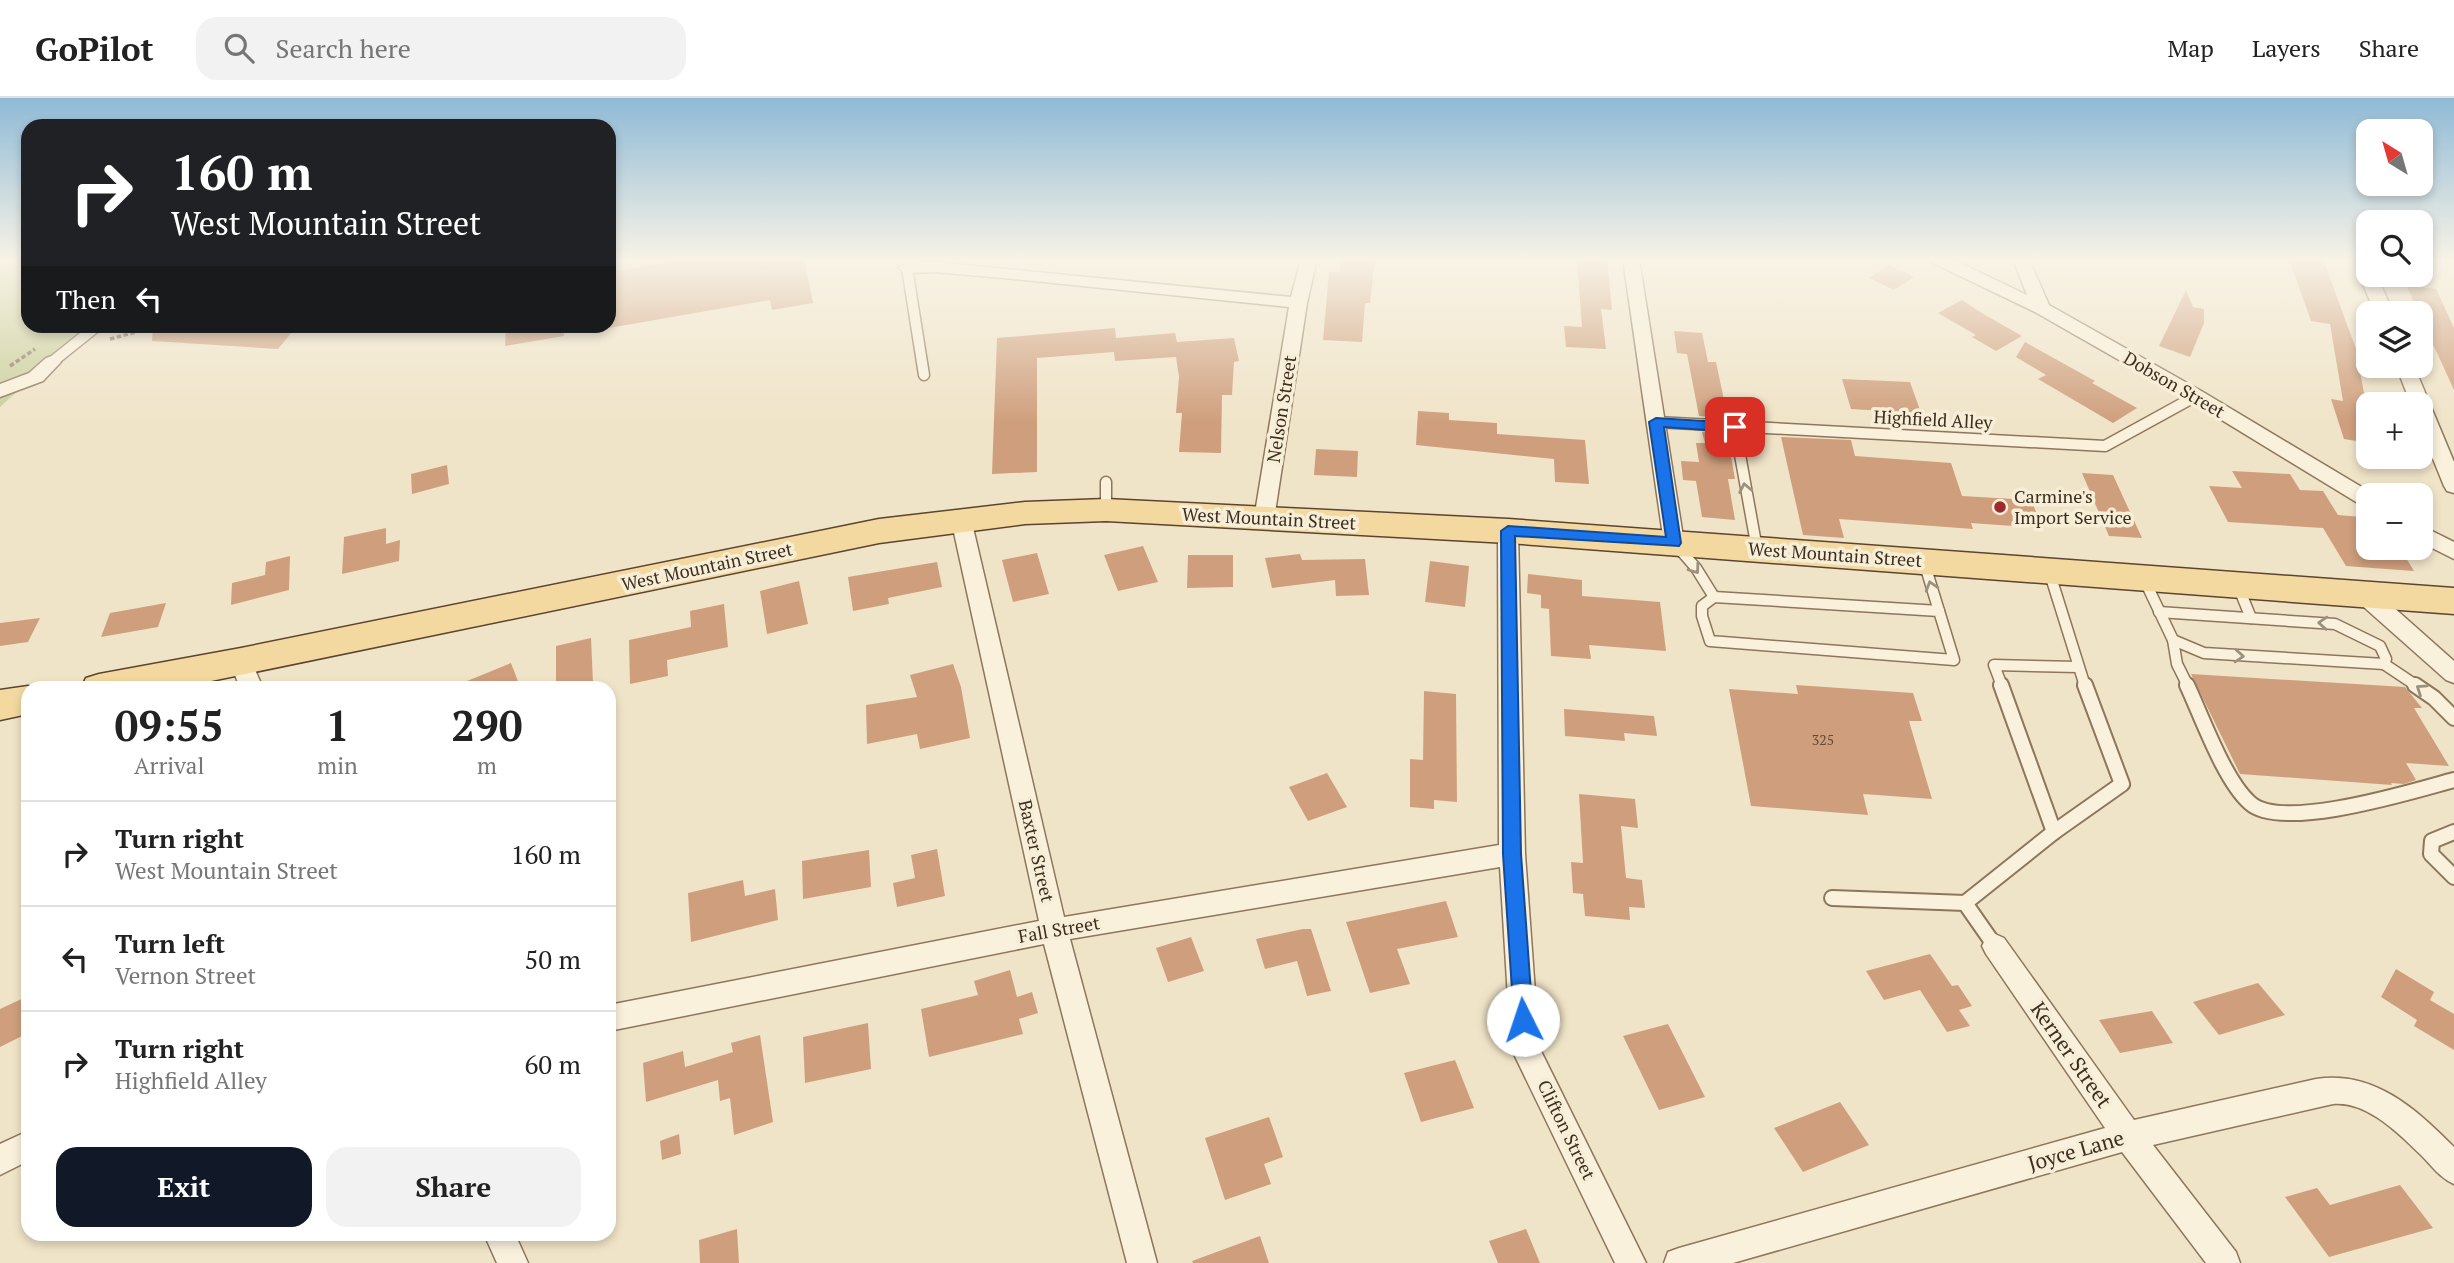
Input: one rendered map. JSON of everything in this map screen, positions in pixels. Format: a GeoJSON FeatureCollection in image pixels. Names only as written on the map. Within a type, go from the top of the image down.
{"type":"FeatureCollection","features":[{"type":"Feature","properties":{"kind":"main road","name":"West Mountain Street"},"geometry":{"type":"LineString","coordinates":[[179,681],[247,675],[879,531],[1025,513],[1106,496],[1264,519],[1508,531],[2454,601]]}},
{"type":"Feature","properties":{"kind":"main road"},"geometry":{"type":"LineString","coordinates":[[0,705],[21,701]]}},
{"type":"Feature","properties":{"kind":"street","name":"Nelson Street"},"geometry":{"type":"LineString","coordinates":[[1264,519],[1296,313]]}},
{"type":"Feature","properties":{"kind":"street"},"geometry":{"type":"LineString","coordinates":[[1639,313],[1674,543]]}},
{"type":"Feature","properties":{"kind":"street","name":"Dobson Street"},"geometry":{"type":"LineString","coordinates":[[2050,313],[2356,493]]}},
{"type":"Feature","properties":{"kind":"street"},"geometry":{"type":"LineString","coordinates":[[0,391],[36,377],[52,362]]}},
{"type":"Feature","properties":{"kind":"street"},"geometry":{"type":"LineString","coordinates":[[2410,378],[2454,486]]}},
{"type":"Feature","properties":{"kind":"street","name":"Baxter Street"},"geometry":{"type":"LineString","coordinates":[[961,519],[1054,930],[1142,1263]]}},
{"type":"Feature","properties":{"kind":"street","name":"Clifton Street"},"geometry":{"type":"LineString","coordinates":[[1508,531],[1512,854],[1525,1048],[1631,1263]]}},
{"type":"Feature","properties":{"kind":"street"},"geometry":{"type":"LineString","coordinates":[[2433,540],[2454,552]]}},
{"type":"Feature","properties":{"kind":"street"},"geometry":{"type":"LineString","coordinates":[[2365,595],[2454,674]]}},
{"type":"Feature","properties":{"kind":"street","name":"Fall Street"},"geometry":{"type":"LineString","coordinates":[[616,1017],[1054,930],[1512,854]]}},
{"type":"Feature","properties":{"kind":"street","name":"Kerner Street"},"geometry":{"type":"LineString","coordinates":[[1995,946],[2128,1136],[2225,1263]]}},
{"type":"Feature","properties":{"kind":"street","name":"Joyce Lane"},"geometry":{"type":"LineString","coordinates":[[1679,1263],[2128,1136],[2316,1093],[2342,1090],[2365,1098],[2404,1121],[2454,1170]]}},
{"type":"Feature","properties":{"kind":"street"},"geometry":{"type":"LineString","coordinates":[[0,1160],[21,1149]]}},
{"type":"Feature","properties":{"kind":"street"},"geometry":{"type":"LineString","coordinates":[[502,1241],[513,1263]]}},
{"type":"Feature","properties":{"kind":"lane"},"geometry":{"type":"LineString","coordinates":[[916,313],[924,374]]}},
{"type":"Feature","properties":{"kind":"lane"},"geometry":{"type":"LineString","coordinates":[[52,362],[88,333]]}},
{"type":"Feature","properties":{"kind":"lane","name":"Highfield Alley"},"geometry":{"type":"LineString","coordinates":[[1656,422],[2105,446],[2196,397]]}},
{"type":"Feature","properties":{"kind":"lane"},"geometry":{"type":"LineString","coordinates":[[1735,427],[1757,549]]}},
{"type":"Feature","properties":{"kind":"lane"},"geometry":{"type":"LineString","coordinates":[[1674,543],[1696,568],[1714,597]]}},
{"type":"Feature","properties":{"kind":"lane"},"geometry":{"type":"LineString","coordinates":[[1924,562],[1939,611],[1954,660],[1710,642],[1702,616],[1702,606],[1714,597],[1939,611]]}},
{"type":"Feature","properties":{"kind":"lane"},"geometry":{"type":"LineString","coordinates":[[1832,898],[1965,903],[2054,832],[2122,784],[2078,667],[2049,571]]}},
{"type":"Feature","properties":{"kind":"lane"},"geometry":{"type":"LineString","coordinates":[[2144,578],[2173,640],[2177,664],[2236,788],[2248,803],[2264,813],[2283,816],[2362,802],[2454,780]]}},
{"type":"Feature","properties":{"kind":"lane"},"geometry":{"type":"LineString","coordinates":[[2238,586],[2251,618]]}},
{"type":"Feature","properties":{"kind":"lane"},"geometry":{"type":"LineString","coordinates":[[2159,612],[2335,624],[2380,646],[2386,659],[2384,664]]}},
{"type":"Feature","properties":{"kind":"lane"},"geometry":{"type":"LineString","coordinates":[[2173,640],[2204,653],[2384,664],[2434,698],[2454,718]]}},
{"type":"Feature","properties":{"kind":"lane"},"geometry":{"type":"LineString","coordinates":[[2054,832],[1994,665],[2078,667]]}},
{"type":"Feature","properties":{"kind":"lane"},"geometry":{"type":"LineString","coordinates":[[2454,832],[2432,841],[2431,853],[2454,877]]}},
{"type":"Feature","properties":{"kind":"lane"},"geometry":{"type":"LineString","coordinates":[[1965,903],[1995,946]]}},
{"type":"Feature","properties":{"kind":"green space"},"geometry":{"type":"Polygon","coordinates":[[[0,313],[21,313],[21,333],[82,333],[0,407],[0,313]]]}},
{"type":"Feature","properties":{"kind":"building"},"geometry":{"type":"Polygon","coordinates":[[[616,313],[693,313],[616,327],[616,313]]]}},
{"type":"Feature","properties":{"kind":"building"},"geometry":{"type":"Polygon","coordinates":[[[1325,313],[1364,313],[1362,342],[1323,340],[1325,313]]]}},
{"type":"Feature","properties":{"kind":"building"},"geometry":{"type":"Polygon","coordinates":[[[1581,313],[1602,313],[1606,349],[1566,347],[1564,326],[1582,327],[1581,313]]]}},
{"type":"Feature","properties":{"kind":"building"},"geometry":{"type":"Polygon","coordinates":[[[1939,313],[1982,313],[2022,336],[1996,351],[1972,337],[1976,335],[1939,313]]]}},
{"type":"Feature","properties":{"kind":"building"},"geometry":{"type":"Polygon","coordinates":[[[2175,313],[2204,313],[2204,323],[2190,357],[2159,346],[2175,313]]]}},
{"type":"Feature","properties":{"kind":"building"},"geometry":{"type":"Polygon","coordinates":[[[2308,313],[2343,313],[2356,349],[2356,378],[2361,378],[2364,392],[2356,392],[2356,441],[2344,439],[2331,399],[2343,401],[2330,324],[2311,321],[2308,313]]]}},
{"type":"Feature","properties":{"kind":"building"},"geometry":{"type":"Polygon","coordinates":[[[2433,313],[2447,313],[2454,328],[2454,390],[2433,344],[2433,313]]]}},
{"type":"Feature","properties":{"kind":"building"},"geometry":{"type":"Polygon","coordinates":[[[1115,328],[1116,338],[1175,333],[1177,342],[1234,338],[1239,361],[1234,362],[1232,395],[1222,395],[1221,453],[1179,452],[1182,413],[1176,413],[1179,377],[1176,357],[1115,361],[1114,352],[1037,358],[1037,472],[992,474],[997,338],[1115,328]]]}},
{"type":"Feature","properties":{"kind":"building"},"geometry":{"type":"Polygon","coordinates":[[[1674,331],[1702,333],[1708,362],[1716,362],[1726,409],[1722,409],[1724,418],[1699,416],[1687,354],[1677,353],[1674,331]]]}},
{"type":"Feature","properties":{"kind":"building"},"geometry":{"type":"Polygon","coordinates":[[[153,333],[291,333],[278,349],[152,341],[153,333]]]}},
{"type":"Feature","properties":{"kind":"building"},"geometry":{"type":"Polygon","coordinates":[[[506,333],[564,333],[564,336],[505,346],[506,333]]]}},
{"type":"Feature","properties":{"kind":"building"},"geometry":{"type":"Polygon","coordinates":[[[2025,342],[2137,408],[2113,423],[2038,379],[2046,375],[2016,357],[2025,342]]]}},
{"type":"Feature","properties":{"kind":"building"},"geometry":{"type":"Polygon","coordinates":[[[1842,379],[1910,382],[1921,413],[1851,409],[1842,379]]]}},
{"type":"Feature","properties":{"kind":"building"},"geometry":{"type":"Polygon","coordinates":[[[1418,411],[1449,413],[1449,420],[1497,423],[1497,434],[1585,440],[1589,484],[1555,482],[1554,459],[1416,445],[1418,411]]]}},
{"type":"Feature","properties":{"kind":"building"},"geometry":{"type":"Polygon","coordinates":[[[1702,432],[1727,434],[1735,479],[1728,479],[1735,520],[1702,517],[1696,481],[1683,480],[1681,461],[1699,462],[1696,443],[1705,443],[1702,432]]]}},
{"type":"Feature","properties":{"kind":"building"},"geometry":{"type":"Polygon","coordinates":[[[1781,437],[1851,440],[1855,456],[1951,463],[1962,496],[2031,500],[2043,528],[1971,523],[1973,529],[1839,519],[1844,538],[1803,535],[1781,437]]]}},
{"type":"Feature","properties":{"kind":"building"},"geometry":{"type":"Polygon","coordinates":[[[1316,449],[1358,451],[1357,477],[1314,475],[1316,449]]]}},
{"type":"Feature","properties":{"kind":"building"},"geometry":{"type":"Polygon","coordinates":[[[447,465],[449,484],[412,494],[411,474],[447,465]]]}},
{"type":"Feature","properties":{"kind":"building"},"geometry":{"type":"Polygon","coordinates":[[[2232,471],[2290,474],[2300,490],[2323,491],[2338,515],[2356,516],[2356,560],[2407,560],[2414,571],[2346,566],[2323,528],[2228,522],[2209,486],[2242,488],[2232,471]]]}},
{"type":"Feature","properties":{"kind":"building"},"geometry":{"type":"Polygon","coordinates":[[[2082,473],[2113,475],[2142,538],[2109,536],[2082,473]]]}},
{"type":"Feature","properties":{"kind":"building"},"geometry":{"type":"Polygon","coordinates":[[[386,528],[386,544],[400,540],[399,561],[342,574],[344,537],[386,528]]]}},
{"type":"Feature","properties":{"kind":"building"},"geometry":{"type":"Polygon","coordinates":[[[1143,546],[1158,582],[1118,591],[1104,555],[1143,546]]]}},
{"type":"Feature","properties":{"kind":"building"},"geometry":{"type":"Polygon","coordinates":[[[1037,553],[1049,594],[1013,602],[1002,560],[1037,553]]]}},
{"type":"Feature","properties":{"kind":"building"},"geometry":{"type":"Polygon","coordinates":[[[1300,554],[1302,560],[1365,559],[1369,595],[1336,596],[1335,580],[1272,588],[1265,558],[1300,554]]]}},
{"type":"Feature","properties":{"kind":"building"},"geometry":{"type":"Polygon","coordinates":[[[1188,555],[1233,555],[1233,587],[1187,588],[1188,555]]]}},
{"type":"Feature","properties":{"kind":"building"},"geometry":{"type":"Polygon","coordinates":[[[290,556],[289,590],[231,605],[232,583],[265,575],[266,562],[290,556]]]}},
{"type":"Feature","properties":{"kind":"building"},"geometry":{"type":"Polygon","coordinates":[[[1430,561],[1469,566],[1465,607],[1425,602],[1430,561]]]}},
{"type":"Feature","properties":{"kind":"building"},"geometry":{"type":"Polygon","coordinates":[[[937,562],[942,587],[888,598],[889,604],[853,611],[848,577],[937,562]]]}},
{"type":"Feature","properties":{"kind":"building"},"geometry":{"type":"Polygon","coordinates":[[[1528,574],[1582,580],[1582,596],[1660,602],[1666,651],[1589,645],[1591,659],[1551,656],[1549,609],[1541,608],[1541,595],[1527,593],[1528,574]]]}},
{"type":"Feature","properties":{"kind":"building"},"geometry":{"type":"Polygon","coordinates":[[[799,581],[808,624],[767,634],[760,591],[799,581]]]}},
{"type":"Feature","properties":{"kind":"building"},"geometry":{"type":"Polygon","coordinates":[[[166,603],[158,627],[101,637],[110,613],[166,603]]]}},
{"type":"Feature","properties":{"kind":"building"},"geometry":{"type":"Polygon","coordinates":[[[724,604],[728,647],[667,660],[668,676],[630,684],[629,640],[691,627],[690,611],[724,604]]]}},
{"type":"Feature","properties":{"kind":"building"},"geometry":{"type":"Polygon","coordinates":[[[40,618],[28,642],[0,646],[0,623],[40,618]]]}},
{"type":"Feature","properties":{"kind":"building"},"geometry":{"type":"Polygon","coordinates":[[[591,638],[593,681],[556,681],[556,646],[591,638]]]}},
{"type":"Feature","properties":{"kind":"building"},"geometry":{"type":"Polygon","coordinates":[[[511,663],[518,681],[467,681],[511,663]]]}},
{"type":"Feature","properties":{"kind":"building"},"geometry":{"type":"Polygon","coordinates":[[[953,664],[961,687],[970,738],[920,749],[917,734],[867,744],[866,705],[917,697],[910,675],[953,664]]]}},
{"type":"Feature","properties":{"kind":"building"},"geometry":{"type":"Polygon","coordinates":[[[2191,674],[2405,687],[2422,708],[2414,708],[2449,766],[2406,763],[2416,780],[2404,784],[2391,783],[2392,785],[2240,774],[2191,674]]]}},
{"type":"Feature","properties":{"kind":"building"},"geometry":{"type":"Polygon","coordinates":[[[1796,685],[1913,693],[1922,721],[1909,721],[1932,799],[1863,794],[1868,815],[1751,806],[1729,689],[1798,694],[1796,685]]]}},
{"type":"Feature","properties":{"kind":"building"},"geometry":{"type":"Polygon","coordinates":[[[1424,691],[1456,694],[1457,802],[1434,800],[1434,809],[1410,807],[1410,759],[1423,760],[1424,691]]]}},
{"type":"Feature","properties":{"kind":"building"},"geometry":{"type":"Polygon","coordinates":[[[1564,709],[1654,716],[1657,736],[1624,733],[1625,741],[1565,736],[1564,709]]]}},
{"type":"Feature","properties":{"kind":"building"},"geometry":{"type":"Polygon","coordinates":[[[1327,773],[1347,807],[1308,821],[1289,787],[1327,773]]]}},
{"type":"Feature","properties":{"kind":"building"},"geometry":{"type":"Polygon","coordinates":[[[1579,794],[1635,799],[1638,828],[1621,826],[1626,878],[1642,880],[1645,908],[1629,907],[1630,920],[1585,916],[1583,894],[1573,893],[1571,862],[1583,863],[1579,794]]]}},
{"type":"Feature","properties":{"kind":"building"},"geometry":{"type":"Polygon","coordinates":[[[937,849],[945,896],[897,907],[893,883],[915,878],[911,855],[937,849]]]}},
{"type":"Feature","properties":{"kind":"building"},"geometry":{"type":"Polygon","coordinates":[[[869,850],[871,887],[803,899],[802,861],[869,850]]]}},
{"type":"Feature","properties":{"kind":"building"},"geometry":{"type":"Polygon","coordinates":[[[743,880],[745,896],[775,889],[778,920],[691,942],[688,893],[743,880]]]}},
{"type":"Feature","properties":{"kind":"building"},"geometry":{"type":"Polygon","coordinates":[[[1446,901],[1458,937],[1397,949],[1410,984],[1370,993],[1346,922],[1446,901]]]}},
{"type":"Feature","properties":{"kind":"building"},"geometry":{"type":"Polygon","coordinates":[[[1311,929],[1331,991],[1307,996],[1297,961],[1265,969],[1256,939],[1311,929]]]}},
{"type":"Feature","properties":{"kind":"building"},"geometry":{"type":"Polygon","coordinates":[[[1191,937],[1204,971],[1168,982],[1156,948],[1191,937]]]}},
{"type":"Feature","properties":{"kind":"building"},"geometry":{"type":"Polygon","coordinates":[[[1930,954],[1952,986],[1958,985],[1972,1006],[1959,1010],[1970,1026],[1947,1032],[1920,990],[1884,1000],[1866,971],[1930,954]]]}},
{"type":"Feature","properties":{"kind":"building"},"geometry":{"type":"Polygon","coordinates":[[[2396,969],[2434,992],[2430,1000],[2454,1014],[2454,1050],[2414,1026],[2417,1020],[2381,997],[2396,969]]]}},
{"type":"Feature","properties":{"kind":"building"},"geometry":{"type":"Polygon","coordinates":[[[1010,970],[1017,997],[1032,992],[1038,1013],[1019,1019],[1023,1034],[929,1057],[921,1009],[978,995],[974,981],[1010,970]]]}},
{"type":"Feature","properties":{"kind":"building"},"geometry":{"type":"Polygon","coordinates":[[[2258,983],[2285,1015],[2219,1035],[2193,1002],[2258,983]]]}},
{"type":"Feature","properties":{"kind":"building"},"geometry":{"type":"Polygon","coordinates":[[[21,999],[21,1036],[0,1047],[0,1009],[21,999]]]}},
{"type":"Feature","properties":{"kind":"building"},"geometry":{"type":"Polygon","coordinates":[[[2152,1011],[2173,1043],[2120,1053],[2099,1020],[2152,1011]]]}},
{"type":"Feature","properties":{"kind":"building"},"geometry":{"type":"Polygon","coordinates":[[[868,1023],[871,1069],[805,1083],[803,1037],[868,1023]]]}},
{"type":"Feature","properties":{"kind":"building"},"geometry":{"type":"Polygon","coordinates":[[[1668,1024],[1705,1097],[1659,1110],[1623,1036],[1668,1024]]]}},
{"type":"Feature","properties":{"kind":"building"},"geometry":{"type":"Polygon","coordinates":[[[760,1035],[773,1122],[734,1135],[730,1098],[720,1101],[718,1080],[646,1102],[643,1063],[683,1051],[685,1067],[733,1052],[731,1043],[760,1035]]]}},
{"type":"Feature","properties":{"kind":"building"},"geometry":{"type":"Polygon","coordinates":[[[1455,1060],[1474,1108],[1421,1122],[1404,1073],[1455,1060]]]}},
{"type":"Feature","properties":{"kind":"building"},"geometry":{"type":"Polygon","coordinates":[[[1840,1102],[1869,1145],[1803,1172],[1774,1128],[1840,1102]]]}},
{"type":"Feature","properties":{"kind":"building"},"geometry":{"type":"Polygon","coordinates":[[[1269,1117],[1283,1157],[1264,1164],[1271,1184],[1225,1200],[1205,1138],[1269,1117]]]}},
{"type":"Feature","properties":{"kind":"building"},"geometry":{"type":"Polygon","coordinates":[[[679,1134],[681,1154],[662,1160],[660,1141],[679,1134]]]}},
{"type":"Feature","properties":{"kind":"building"},"geometry":{"type":"Polygon","coordinates":[[[2400,1185],[2433,1228],[2329,1257],[2285,1197],[2317,1188],[2330,1205],[2400,1185]]]}},
{"type":"Feature","properties":{"kind":"building"},"geometry":{"type":"Polygon","coordinates":[[[737,1229],[739,1263],[700,1263],[699,1240],[737,1229]]]}},
{"type":"Feature","properties":{"kind":"building"},"geometry":{"type":"Polygon","coordinates":[[[1526,1229],[1540,1263],[1498,1263],[1489,1241],[1526,1229]]]}},
{"type":"Feature","properties":{"kind":"building"},"geometry":{"type":"Polygon","coordinates":[[[1260,1236],[1269,1263],[1192,1261],[1260,1236]]]}},
{"type":"Feature","properties":{"kind":"place","name":"Carmine's Import Service"},"geometry":{"type":"Point","coordinates":[2000,507]}},
{"type":"Feature","properties":{"kind":"route"},"geometry":{"type":"LineString","coordinates":[[1523,1020],[1512,854],[1508,531],[1674,543],[1656,422],[1735,427]]}}]}
